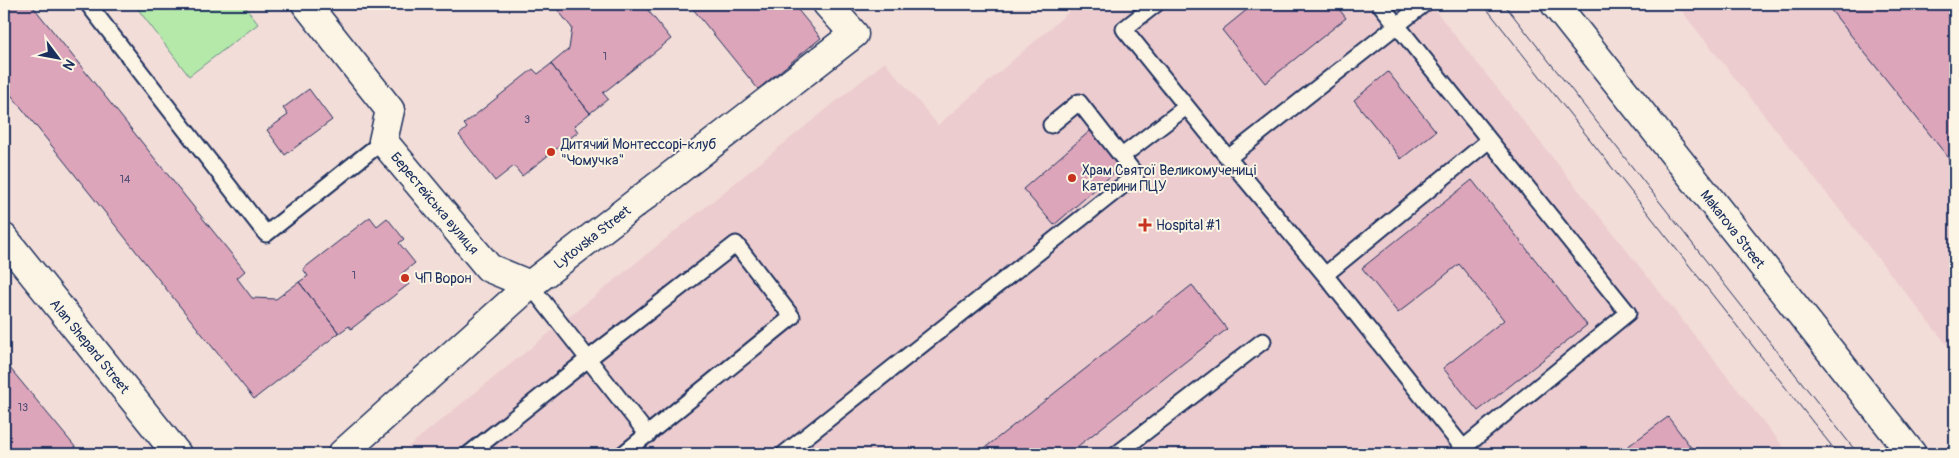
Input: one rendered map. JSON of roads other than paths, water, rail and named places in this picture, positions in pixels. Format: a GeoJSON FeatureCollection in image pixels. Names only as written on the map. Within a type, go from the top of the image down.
{"type":"FeatureCollection","features":[{"type":"Feature","properties":{"kind":"street","name":"Берестейська вулиця"},"geometry":{"type":"LineString","coordinates":[[306,4],[390,110],[383,141],[489,268],[530,285]]}},
{"type":"Feature","properties":{"kind":"street","name":"Lytovska Street"},"geometry":{"type":"LineString","coordinates":[[342,454],[530,285],[854,34],[827,4]]}},
{"type":"Feature","properties":{"kind":"street","name":"Makarova Street"},"geometry":{"type":"LineString","coordinates":[[1554,4],[1912,454]]}},
{"type":"Feature","properties":{"kind":"street","name":"Alan Shepard Street"},"geometry":{"type":"LineString","coordinates":[[8,253],[177,454]]}},
{"type":"Feature","properties":{"kind":"lane"},"geometry":{"type":"LineString","coordinates":[[88,4],[266,234],[383,141]]}},
{"type":"Feature","properties":{"kind":"lane"},"geometry":{"type":"LineString","coordinates":[[1156,4],[1124,29],[1325,275],[1462,452],[1628,313],[1488,141],[1380,4]]}},
{"type":"Feature","properties":{"kind":"lane"},"geometry":{"type":"LineString","coordinates":[[1228,158],[1424,4]]}},
{"type":"Feature","properties":{"kind":"lane"},"geometry":{"type":"LineString","coordinates":[[784,454],[1136,175],[1079,102],[1051,124]]}},
{"type":"Feature","properties":{"kind":"lane"},"geometry":{"type":"LineString","coordinates":[[1122,156],[1186,107]]}},
{"type":"Feature","properties":{"kind":"lane"},"geometry":{"type":"LineString","coordinates":[[1325,275],[1488,141]]}},
{"type":"Feature","properties":{"kind":"lane"},"geometry":{"type":"LineString","coordinates":[[469,454],[736,244],[792,317],[623,454]]}},
{"type":"Feature","properties":{"kind":"lane"},"geometry":{"type":"LineString","coordinates":[[530,285],[648,435]]}},
{"type":"Feature","properties":{"kind":"lane"},"geometry":{"type":"LineString","coordinates":[[1117,454],[1263,341]]}},
{"type":"Feature","properties":{"kind":"tram line"},"geometry":{"type":"LineString","coordinates":[[1483,4],[1838,454]]}},
{"type":"Feature","properties":{"kind":"tram line"},"geometry":{"type":"LineString","coordinates":[[1504,4],[1858,454]]}},
{"type":"Feature","properties":{"kind":"place","name":"Дитячий Монтессорі-клуб \"Чомучка\""},"geometry":{"type":"Point","coordinates":[551,152]}},
{"type":"Feature","properties":{"kind":"place","name":"Храм Святої Великомучениці Катерини ПЦУ"},"geometry":{"type":"Point","coordinates":[1072,178]}},
{"type":"Feature","properties":{"kind":"place","name":"Hospital #1"},"geometry":{"type":"Point","coordinates":[1145,225]}},
{"type":"Feature","properties":{"kind":"place","name":"ЧП Ворон"},"geometry":{"type":"Point","coordinates":[405,278]}}]}
